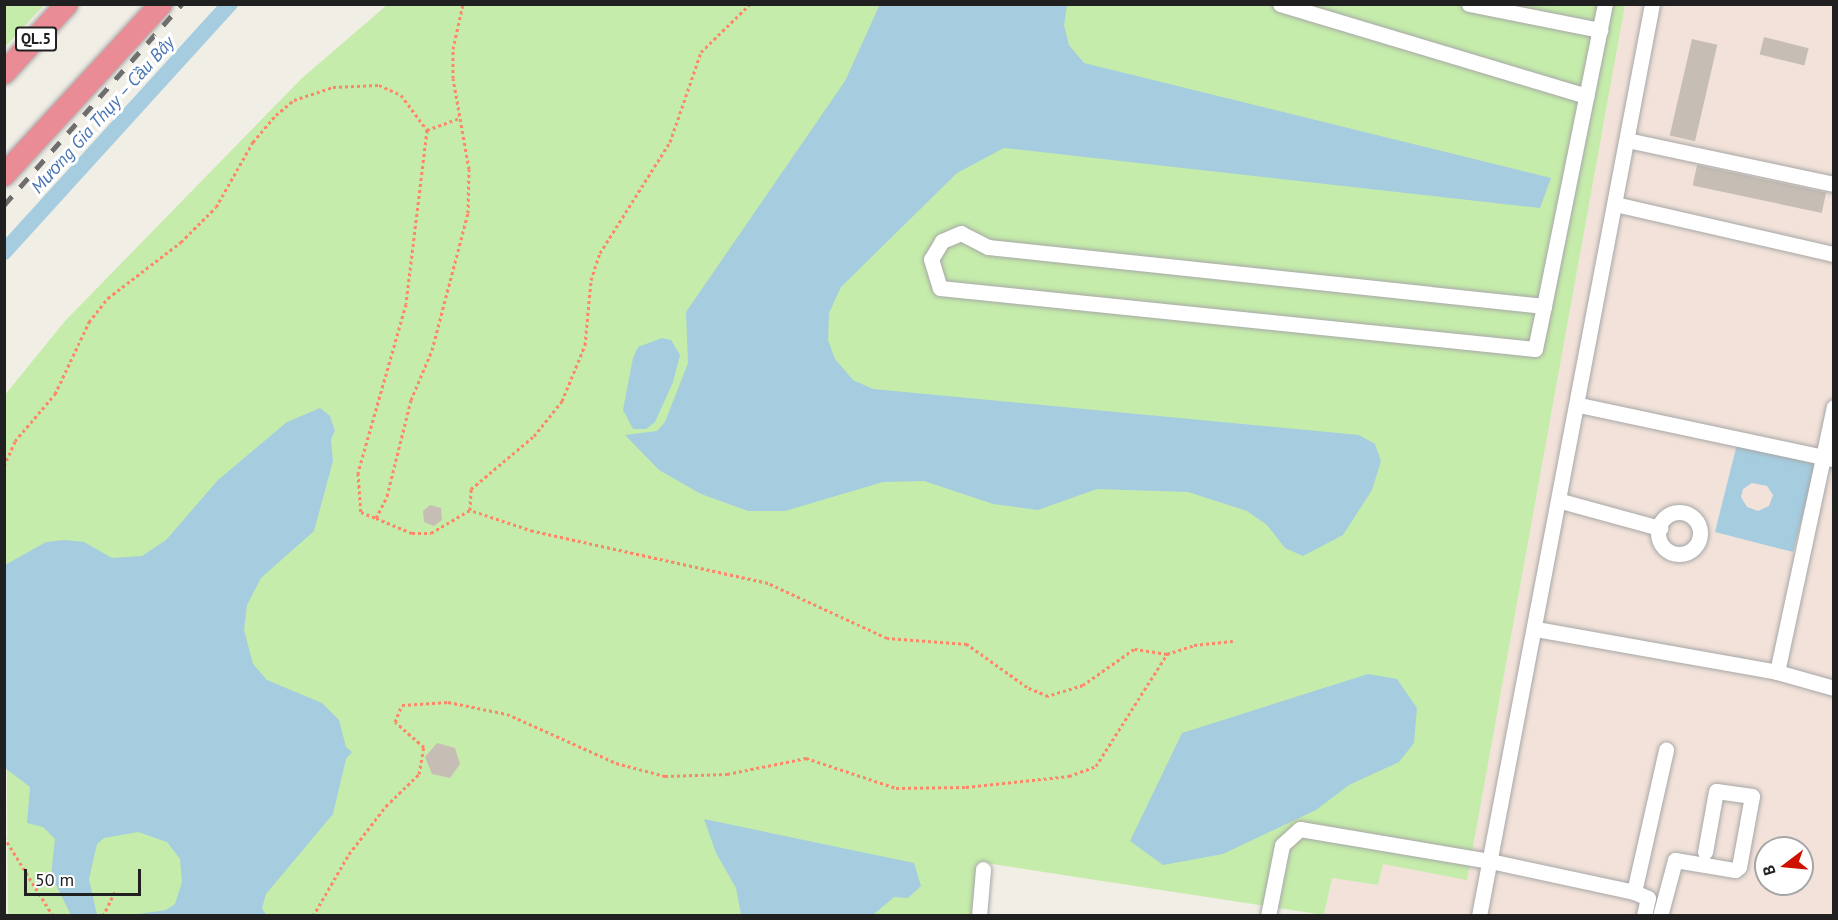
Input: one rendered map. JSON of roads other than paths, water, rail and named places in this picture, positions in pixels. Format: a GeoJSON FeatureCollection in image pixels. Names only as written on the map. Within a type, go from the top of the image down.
{"type":"FeatureCollection","features":[{"type":"Feature","properties":{"kind":"highway","name":"QL.5"},"geometry":{"type":"LineString","coordinates":[[4,73],[68,4]]}},
{"type":"Feature","properties":{"kind":"highway"},"geometry":{"type":"LineString","coordinates":[[4,175],[161,4]]}},
{"type":"Feature","properties":{"kind":"lane"},"geometry":{"type":"LineString","coordinates":[[1280,4],[1587,96]]}},
{"type":"Feature","properties":{"kind":"lane"},"geometry":{"type":"LineString","coordinates":[[1469,4],[1600,30]]}},
{"type":"Feature","properties":{"kind":"lane"},"geometry":{"type":"LineString","coordinates":[[1544,306],[988,247],[961,233],[942,241],[931,259],[940,288],[1535,349],[1544,306],[1587,96],[1605,4]]}},
{"type":"Feature","properties":{"kind":"lane"},"geometry":{"type":"LineString","coordinates":[[1479,915],[1561,501],[1652,4]]}},
{"type":"Feature","properties":{"kind":"lane"},"geometry":{"type":"LineString","coordinates":[[1627,140],[1833,184]]}},
{"type":"Feature","properties":{"kind":"lane"},"geometry":{"type":"LineString","coordinates":[[1615,204],[1833,254]]}},
{"type":"Feature","properties":{"kind":"lane"},"geometry":{"type":"LineString","coordinates":[[1579,405],[1828,458]]}},
{"type":"Feature","properties":{"kind":"lane"},"geometry":{"type":"LineString","coordinates":[[1777,672],[1828,458],[1833,407]]}},
{"type":"Feature","properties":{"kind":"lane"},"geometry":{"type":"LineString","coordinates":[[1561,501],[1660,528]]}},
{"type":"Feature","properties":{"kind":"lane"},"geometry":{"type":"LineString","coordinates":[[1536,629],[1777,672],[1833,688]]}},
{"type":"Feature","properties":{"kind":"lane"},"geometry":{"type":"LineString","coordinates":[[1634,892],[1666,750]]}},
{"type":"Feature","properties":{"kind":"lane"},"geometry":{"type":"LineString","coordinates":[[1660,915],[1675,860],[1735,870],[1739,867],[1752,796],[1716,791],[1705,852]]}},
{"type":"Feature","properties":{"kind":"lane"},"geometry":{"type":"LineString","coordinates":[[1268,915],[1282,845],[1300,829],[1490,861],[1634,892],[1648,898],[1644,915]]}},
{"type":"Feature","properties":{"kind":"lane"},"geometry":{"type":"LineString","coordinates":[[979,915],[983,869]]}},
{"type":"Feature","properties":{"kind":"water"},"geometry":{"type":"Polygon","coordinates":[[[880,4],[1067,5],[1064,25],[1069,45],[1084,63],[1551,178],[1540,208],[1004,148],[957,173],[841,287],[829,313],[828,340],[835,359],[853,380],[873,389],[1359,435],[1375,444],[1381,461],[1372,490],[1343,535],[1303,556],[1285,548],[1267,525],[1247,511],[1188,492],[1097,489],[1038,510],[993,504],[924,481],[883,482],[785,511],[748,511],[701,494],[659,470],[625,435],[657,431],[665,422],[688,363],[686,312],[845,81],[880,4]]]}},
{"type":"Feature","properties":{"kind":"water"},"geometry":{"type":"Polygon","coordinates":[[[662,338],[671,340],[680,355],[673,382],[655,422],[646,429],[633,429],[623,410],[633,358],[638,347],[662,338]]]}},
{"type":"Feature","properties":{"kind":"water"},"geometry":{"type":"Polygon","coordinates":[[[320,408],[330,416],[335,431],[331,439],[333,461],[314,531],[261,578],[247,605],[244,630],[253,664],[267,680],[322,703],[339,720],[346,747],[352,752],[346,759],[333,814],[266,894],[262,908],[266,915],[132,915],[166,910],[175,904],[182,882],[180,859],[167,842],[138,832],[104,838],[97,844],[89,879],[97,915],[71,915],[51,875],[55,839],[43,827],[27,823],[30,787],[5,768],[5,565],[46,542],[64,540],[84,542],[112,558],[142,556],[166,540],[218,480],[287,422],[320,408]]]}},
{"type":"Feature","properties":{"kind":"water"},"geometry":{"type":"Polygon","coordinates":[[[1737,444],[1816,464],[1793,552],[1715,532],[1737,444]],[[1752,483],[1743,489],[1741,497],[1747,507],[1758,511],[1769,506],[1773,495],[1767,486],[1752,483]]]}},
{"type":"Feature","properties":{"kind":"water"},"geometry":{"type":"Polygon","coordinates":[[[1368,674],[1397,679],[1417,708],[1414,743],[1399,762],[1349,785],[1316,810],[1223,854],[1163,865],[1130,841],[1182,733],[1368,674]]]}},
{"type":"Feature","properties":{"kind":"water"},"geometry":{"type":"Polygon","coordinates":[[[704,819],[914,863],[921,886],[908,898],[894,897],[873,915],[741,915],[736,888],[716,853],[704,819]]]}},
{"type":"Feature","properties":{"kind":"waterway","name":"Mương Gia Thụy – Cầu Bây"},"geometry":{"type":"LineString","coordinates":[[4,252],[230,4]]}},
{"type":"Feature","properties":{"kind":"railway"},"geometry":{"type":"LineString","coordinates":[[4,205],[182,4]]}}]}
